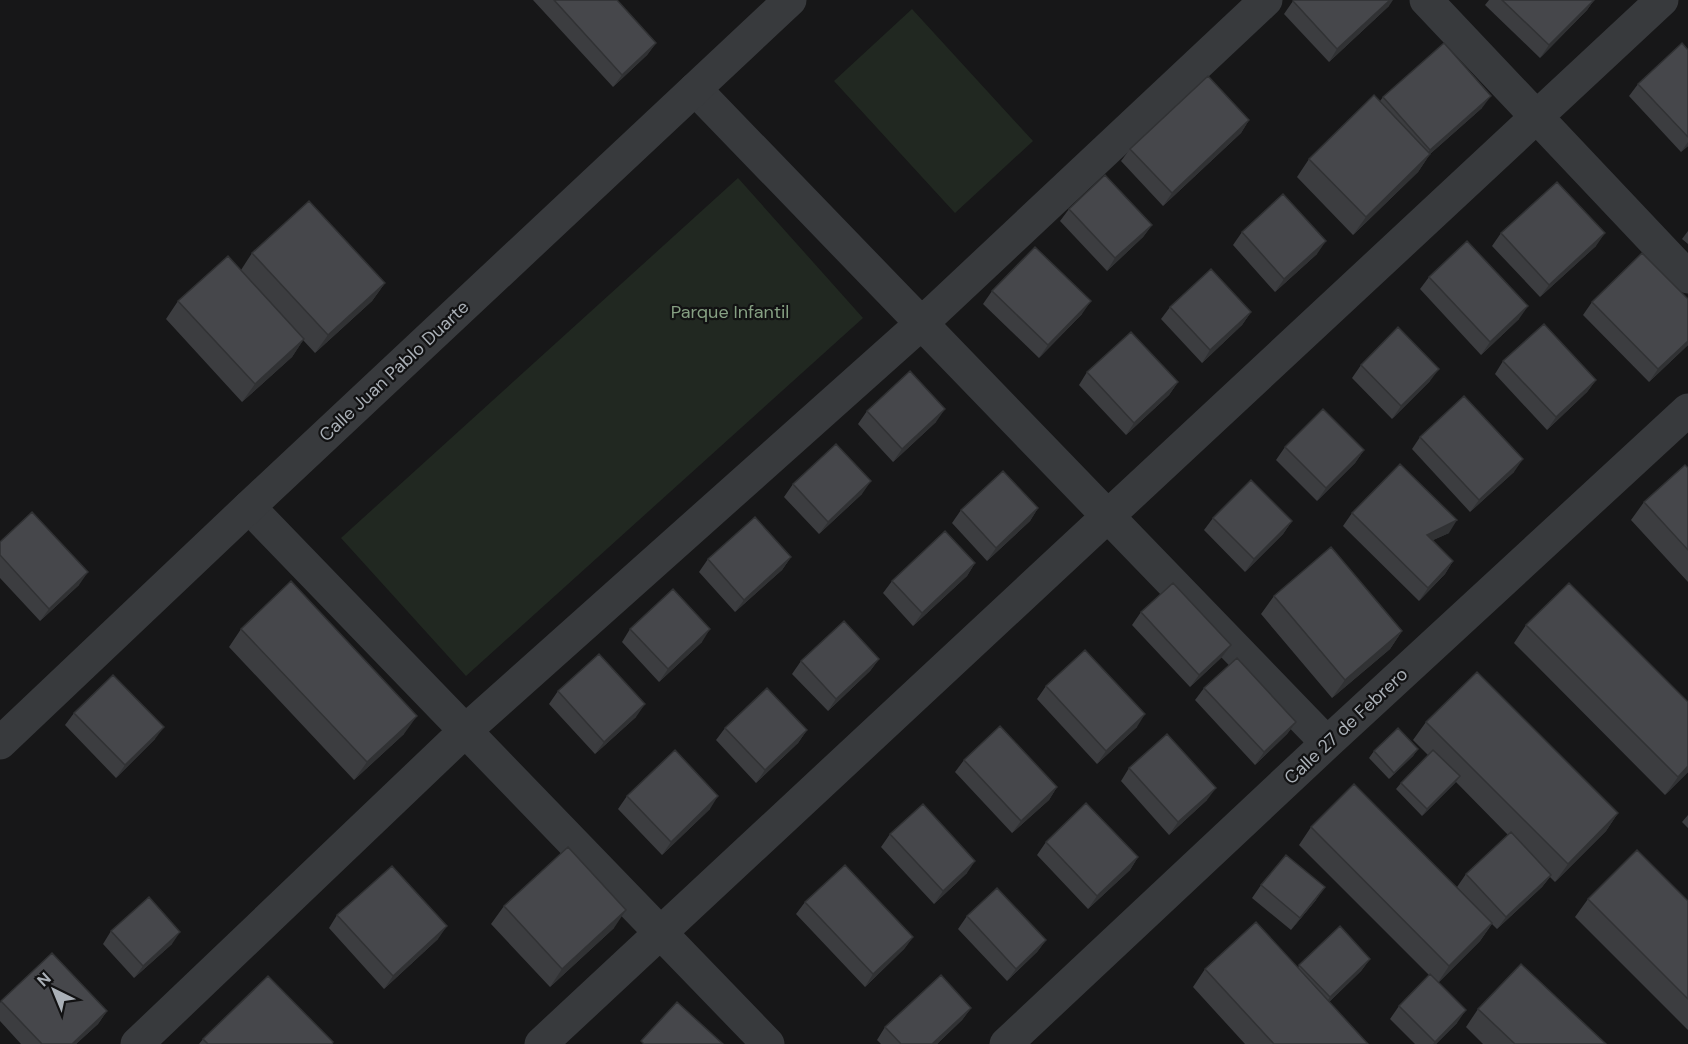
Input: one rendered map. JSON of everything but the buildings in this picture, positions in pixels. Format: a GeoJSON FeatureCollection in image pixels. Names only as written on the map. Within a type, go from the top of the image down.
{"type":"FeatureCollection","features":[{"type":"Feature","properties":{"kind":"street","name":"Calle Juan Pablo Duarte"},"geometry":{"type":"LineString","coordinates":[[0,743],[790,0]]}},
{"type":"Feature","properties":{"kind":"street"},"geometry":{"type":"LineString","coordinates":[[137,1044],[465,731],[922,323],[1266,0]]}},
{"type":"Feature","properties":{"kind":"street"},"geometry":{"type":"LineString","coordinates":[[1426,0],[1688,278]]}},
{"type":"Feature","properties":{"kind":"street"},"geometry":{"type":"LineString","coordinates":[[541,1044],[1662,0]]}},
{"type":"Feature","properties":{"kind":"street"},"geometry":{"type":"LineString","coordinates":[[695,89],[1327,743]]}},
{"type":"Feature","properties":{"kind":"street","name":"Calle 27 de Febrero"},"geometry":{"type":"LineString","coordinates":[[1006,1044],[1327,743],[1688,410]]}},
{"type":"Feature","properties":{"kind":"street"},"geometry":{"type":"LineString","coordinates":[[249,507],[768,1044]]}},
{"type":"Feature","properties":{"kind":"green space"},"geometry":{"type":"Polygon","coordinates":[[[912,9],[1033,141],[955,213],[834,81],[912,9]]]}},
{"type":"Feature","properties":{"kind":"green space","name":"Parque Infantil"},"geometry":{"type":"Polygon","coordinates":[[[738,178],[863,318],[466,676],[341,538],[738,178]]]}}]}
